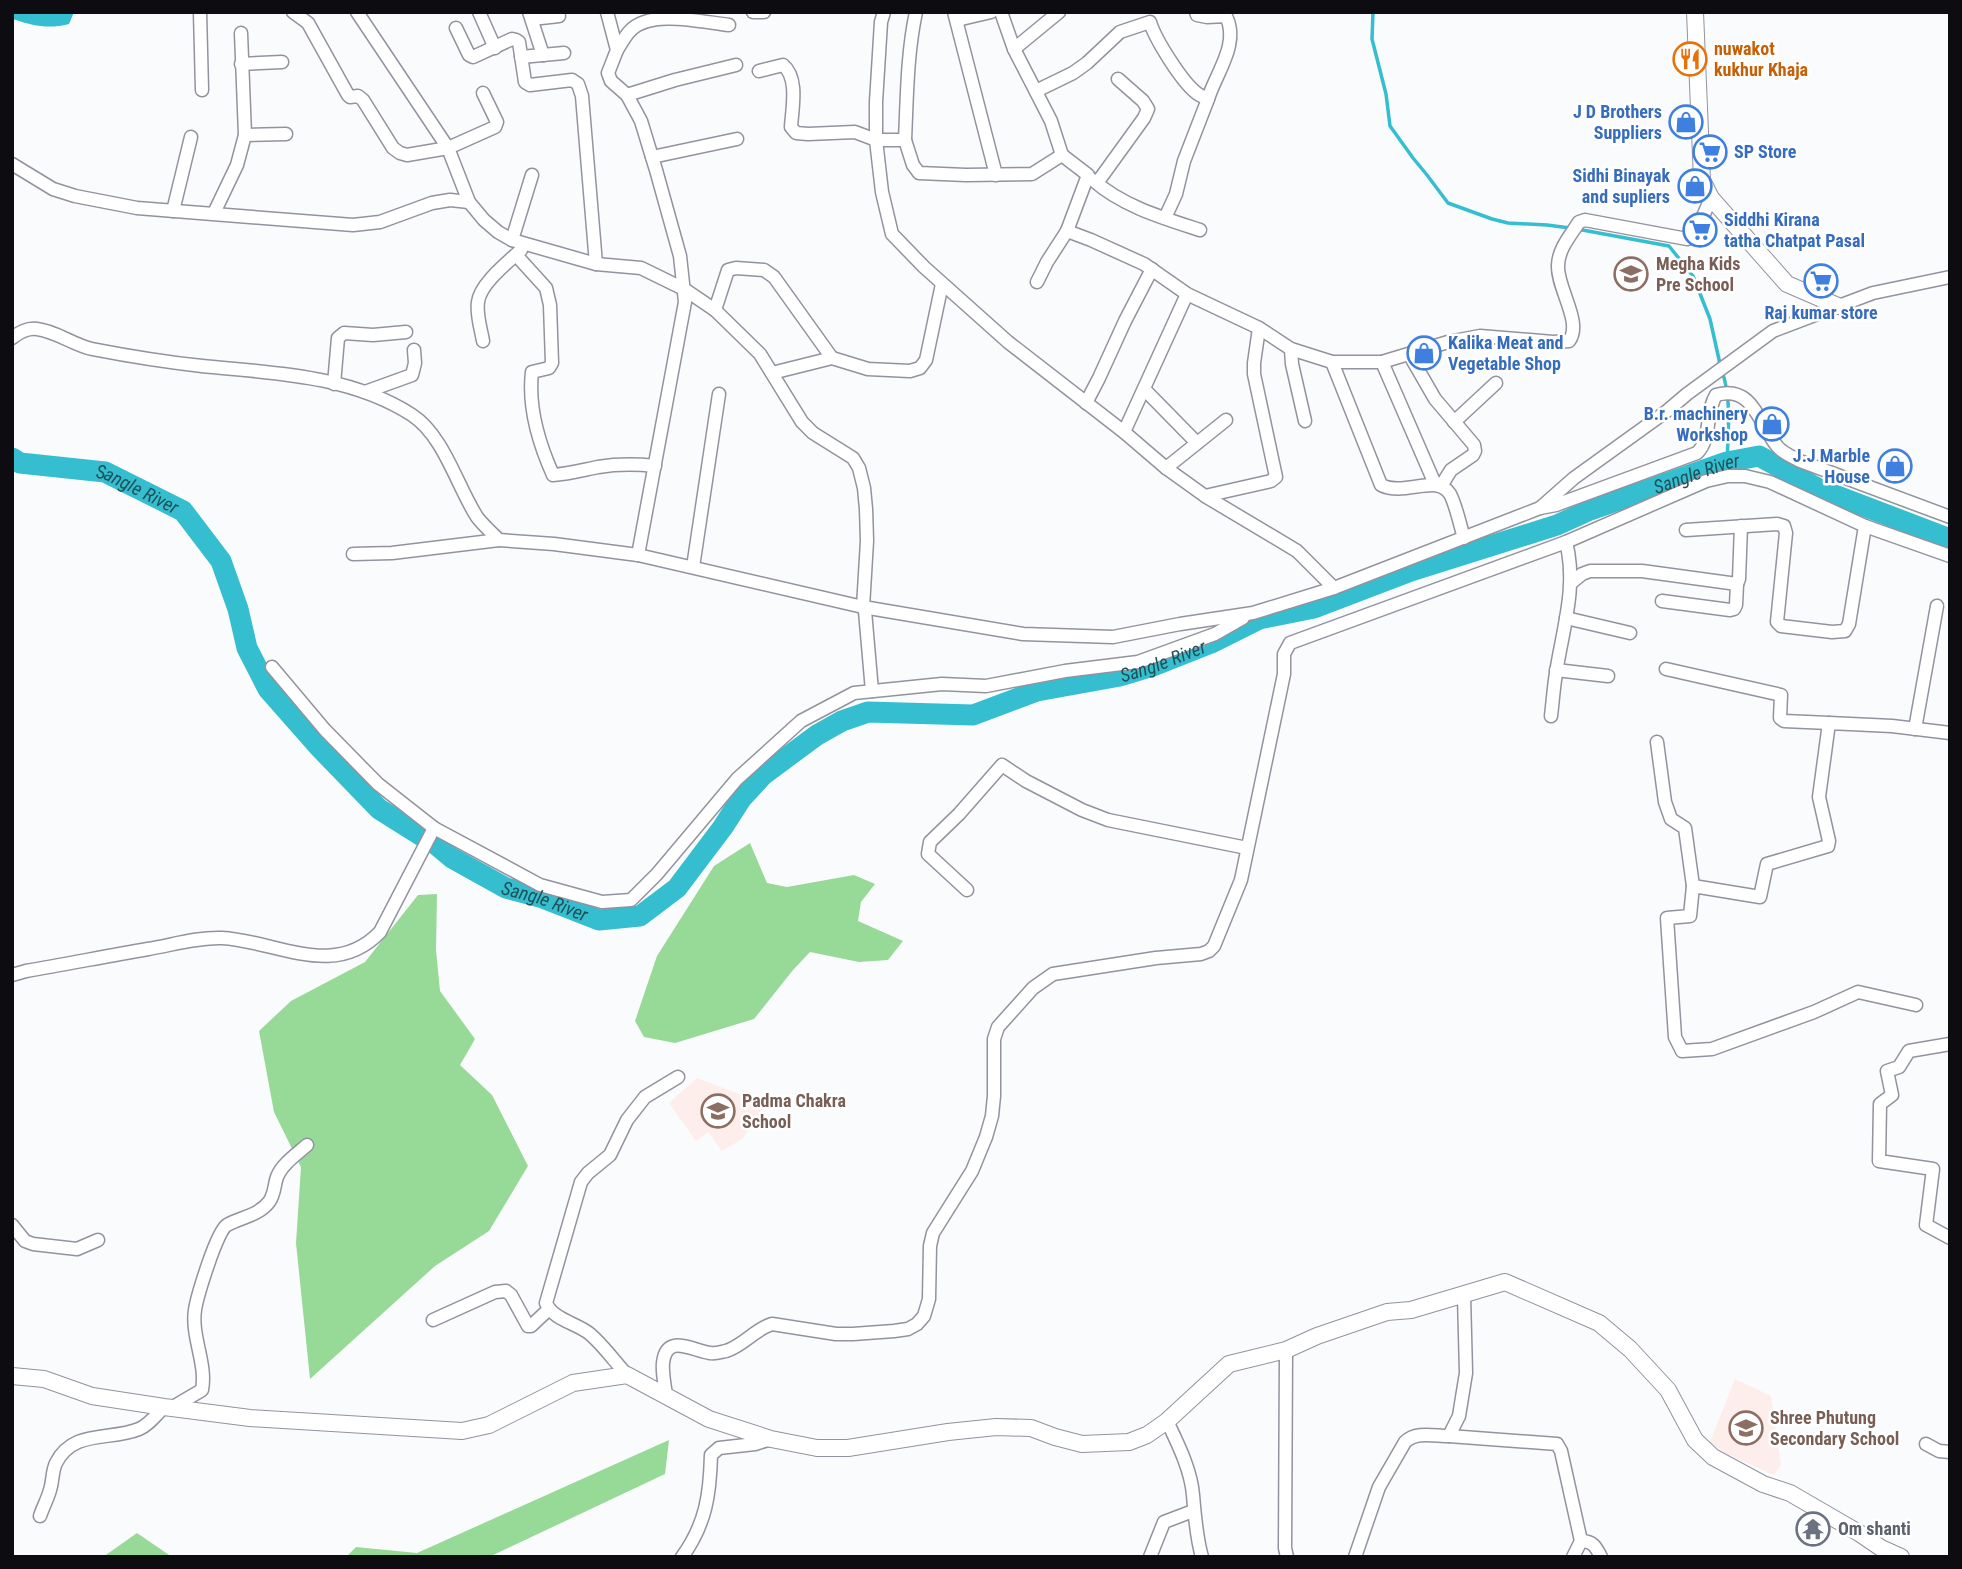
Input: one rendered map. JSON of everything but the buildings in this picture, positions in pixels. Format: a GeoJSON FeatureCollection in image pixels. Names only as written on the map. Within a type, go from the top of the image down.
{"type":"FeatureCollection","features":[{"type":"Feature","properties":{"kind":"street"},"geometry":{"type":"LineString","coordinates":[[200,12],[202,90]]}},
{"type":"Feature","properties":{"kind":"street"},"geometry":{"type":"LineString","coordinates":[[293,12],[308,23],[348,95],[358,96],[363,100],[393,148],[400,153],[407,155],[448,148],[495,127],[496,122],[483,93]]}},
{"type":"Feature","properties":{"kind":"street"},"geometry":{"type":"LineString","coordinates":[[357,12],[448,148],[469,202],[484,220],[512,240],[597,264],[641,268],[684,289],[715,310],[760,354],[802,422],[813,433],[853,458],[859,468],[864,488],[867,541],[863,607],[872,691]]}},
{"type":"Feature","properties":{"kind":"street"},"geometry":{"type":"LineString","coordinates":[[479,12],[495,48]]}},
{"type":"Feature","properties":{"kind":"street"},"geometry":{"type":"LineString","coordinates":[[607,12],[617,50]]}},
{"type":"Feature","properties":{"kind":"street"},"geometry":{"type":"LineString","coordinates":[[753,12],[764,12]]}},
{"type":"Feature","properties":{"kind":"street"},"geometry":{"type":"LineString","coordinates":[[884,12],[881,22],[876,140],[882,192],[892,234],[942,284],[1008,342],[1166,468],[1205,496],[1297,551],[1334,588]]}},
{"type":"Feature","properties":{"kind":"street"},"geometry":{"type":"LineString","coordinates":[[916,12],[908,66],[905,140],[913,165],[919,173],[1032,174],[1062,155]]}},
{"type":"Feature","properties":{"kind":"street"},"geometry":{"type":"LineString","coordinates":[[991,12],[956,16],[996,174]]}},
{"type":"Feature","properties":{"kind":"street"},"geometry":{"type":"LineString","coordinates":[[1001,12],[1014,49],[1051,121],[1062,155],[1092,179],[1139,208],[1199,230]]}},
{"type":"Feature","properties":{"kind":"street"},"geometry":{"type":"LineString","coordinates":[[1014,49],[1059,12]]}},
{"type":"Feature","properties":{"kind":"street"},"geometry":{"type":"LineString","coordinates":[[1165,218],[1176,194],[1184,161],[1213,83],[1229,50],[1230,23],[1226,16],[1207,17],[1197,15],[1196,12]]}},
{"type":"Feature","properties":{"kind":"street"},"geometry":{"type":"LineString","coordinates":[[1695,12],[1702,180],[1710,198],[1787,284],[1838,306]]}},
{"type":"Feature","properties":{"kind":"street"},"geometry":{"type":"LineString","coordinates":[[543,55],[531,15],[559,16]]}},
{"type":"Feature","properties":{"kind":"street"},"geometry":{"type":"LineString","coordinates":[[1036,91],[1073,73],[1120,32],[1150,17],[1166,53],[1196,93],[1208,99]]}},
{"type":"Feature","properties":{"kind":"street"},"geometry":{"type":"LineString","coordinates":[[638,555],[685,302],[680,256],[640,121],[627,95],[611,81],[608,73],[617,50],[629,31],[637,25],[662,18],[729,25]]}},
{"type":"Feature","properties":{"kind":"street"},"geometry":{"type":"LineString","coordinates":[[456,28],[469,55],[473,57],[512,40],[519,42],[525,82],[530,85],[572,80],[578,84],[582,96],[597,264]]}},
{"type":"Feature","properties":{"kind":"street"},"geometry":{"type":"LineString","coordinates":[[214,213],[237,165],[245,135],[241,33]]}},
{"type":"Feature","properties":{"kind":"street"},"geometry":{"type":"LineString","coordinates":[[521,57],[564,54]]}},
{"type":"Feature","properties":{"kind":"street"},"geometry":{"type":"LineString","coordinates":[[241,64],[282,62]]}},
{"type":"Feature","properties":{"kind":"street"},"geometry":{"type":"LineString","coordinates":[[627,95],[736,65]]}},
{"type":"Feature","properties":{"kind":"street"},"geometry":{"type":"LineString","coordinates":[[759,71],[783,65],[788,68],[792,81],[790,127],[796,133],[855,132],[876,140],[905,140]]}},
{"type":"Feature","properties":{"kind":"street"},"geometry":{"type":"LineString","coordinates":[[1037,282],[1067,231],[1092,179],[1144,118],[1148,109],[1143,101],[1118,79]]}},
{"type":"Feature","properties":{"kind":"street"},"geometry":{"type":"LineString","coordinates":[[245,135],[286,134]]}},
{"type":"Feature","properties":{"kind":"street"},"geometry":{"type":"LineString","coordinates":[[173,211],[191,137]]}},
{"type":"Feature","properties":{"kind":"street"},"geometry":{"type":"LineString","coordinates":[[652,158],[737,139]]}},
{"type":"Feature","properties":{"kind":"street"},"geometry":{"type":"LineString","coordinates":[[12,164],[53,190],[137,208],[173,211],[352,225],[380,222],[432,203],[450,200],[469,202]]}},
{"type":"Feature","properties":{"kind":"street"},"geometry":{"type":"LineString","coordinates":[[512,240],[532,174]]}},
{"type":"Feature","properties":{"kind":"street"},"geometry":{"type":"LineString","coordinates":[[1067,231],[1152,269],[1187,295],[1259,328],[1292,349],[1332,362],[1382,362],[1448,342],[1480,336],[1569,341],[1574,330],[1559,281],[1558,267],[1563,248],[1580,222],[1585,220],[1687,239],[1693,237],[1710,198]]}},
{"type":"Feature","properties":{"kind":"street"},"geometry":{"type":"LineString","coordinates":[[482,341],[477,300],[490,280],[528,244]]}},
{"type":"Feature","properties":{"kind":"street"},"geometry":{"type":"LineString","coordinates":[[516,255],[546,288],[550,305],[552,363],[549,368],[532,372],[531,379],[540,443],[553,475],[633,464],[655,466]]}},
{"type":"Feature","properties":{"kind":"street"},"geometry":{"type":"LineString","coordinates":[[1086,403],[1152,269]]}},
{"type":"Feature","properties":{"kind":"street"},"geometry":{"type":"LineString","coordinates":[[715,310],[728,270],[764,270],[774,277],[832,358]]}},
{"type":"Feature","properties":{"kind":"street"},"geometry":{"type":"LineString","coordinates":[[1540,508],[1574,478],[1773,331],[1873,293],[1950,277]]}},
{"type":"Feature","properties":{"kind":"street"},"geometry":{"type":"LineString","coordinates":[[772,373],[832,358],[868,369],[911,371],[920,368],[926,360],[942,284]]}},
{"type":"Feature","properties":{"kind":"street"},"geometry":{"type":"LineString","coordinates":[[1124,432],[1187,295]]}},
{"type":"Feature","properties":{"kind":"street"},"geometry":{"type":"LineString","coordinates":[[1205,496],[1271,481],[1276,477],[1254,374],[1259,328]]}},
{"type":"Feature","properties":{"kind":"street"},"geometry":{"type":"LineString","coordinates":[[15,331],[36,329],[88,348],[199,365],[283,373],[365,392],[391,403],[415,417],[432,434],[478,519],[499,540]]}},
{"type":"Feature","properties":{"kind":"street"},"geometry":{"type":"LineString","coordinates":[[334,384],[338,338],[344,333],[373,335],[406,332]]}},
{"type":"Feature","properties":{"kind":"street"},"geometry":{"type":"LineString","coordinates":[[1292,349],[1292,365],[1305,421]]}},
{"type":"Feature","properties":{"kind":"street"},"geometry":{"type":"LineString","coordinates":[[365,392],[412,375],[414,351]]}},
{"type":"Feature","properties":{"kind":"street"},"geometry":{"type":"LineString","coordinates":[[1332,362],[1381,485],[1402,490],[1438,485],[1451,470],[1475,451],[1474,445],[1435,399],[1409,354]]}},
{"type":"Feature","properties":{"kind":"street"},"geometry":{"type":"LineString","coordinates":[[1382,362],[1438,485],[1450,494],[1464,538]]}},
{"type":"Feature","properties":{"kind":"street"},"geometry":{"type":"LineString","coordinates":[[1454,422],[1496,383]]}},
{"type":"Feature","properties":{"kind":"street"},"geometry":{"type":"LineString","coordinates":[[1144,389],[1197,443]]}},
{"type":"Feature","properties":{"kind":"street"},"geometry":{"type":"LineString","coordinates":[[353,554],[392,553],[499,540],[554,544],[638,555],[863,607],[1023,634],[1113,637],[1253,613],[1334,588],[1540,508],[1556,505],[1697,453],[1704,446],[1712,402],[1716,395],[1727,392],[1744,396],[1779,449],[1800,461],[1950,517]]}},
{"type":"Feature","properties":{"kind":"street"},"geometry":{"type":"LineString","coordinates":[[693,567],[719,394]]}},
{"type":"Feature","properties":{"kind":"street"},"geometry":{"type":"LineString","coordinates":[[1166,468],[1226,421]]}},
{"type":"Feature","properties":{"kind":"street"},"geometry":{"type":"LineString","coordinates":[[666,1396],[663,1362],[667,1349],[673,1345],[713,1354],[732,1349],[764,1326],[772,1324],[853,1334],[908,1329],[925,1316],[929,1299],[930,1247],[933,1233],[972,1171],[992,1116],[994,1039],[998,1027],[1033,988],[1053,974],[1209,951],[1214,946],[1241,880],[1284,674],[1284,654],[1290,643],[1566,542],[1706,481],[1728,476],[1745,476],[1770,482],[1865,526],[1950,556]]}},
{"type":"Feature","properties":{"kind":"street"},"geometry":{"type":"LineString","coordinates":[[1686,530],[1777,524],[1784,526],[1786,533],[1777,622],[1781,626],[1832,632],[1845,631],[1849,624],[1865,526]]}},
{"type":"Feature","properties":{"kind":"street"},"geometry":{"type":"LineString","coordinates":[[1662,601],[1734,609],[1739,579],[1741,526]]}},
{"type":"Feature","properties":{"kind":"street"},"geometry":{"type":"LineString","coordinates":[[1551,716],[1571,583],[1570,557],[1566,542]]}},
{"type":"Feature","properties":{"kind":"street"},"geometry":{"type":"LineString","coordinates":[[1571,583],[1590,571],[1642,571],[1737,584]]}},
{"type":"Feature","properties":{"kind":"street"},"geometry":{"type":"LineString","coordinates":[[1915,729],[1937,606]]}},
{"type":"Feature","properties":{"kind":"street"},"geometry":{"type":"LineString","coordinates":[[272,667],[325,730],[369,775],[434,828],[540,885],[602,902],[631,900],[657,874],[737,779],[802,721],[855,693],[942,684],[986,686],[1065,671],[1138,662],[1215,634],[1253,613]]}},
{"type":"Feature","properties":{"kind":"street"},"geometry":{"type":"LineString","coordinates":[[1566,618],[1630,632]]}},
{"type":"Feature","properties":{"kind":"street"},"geometry":{"type":"LineString","coordinates":[[1666,669],[1781,695],[1780,718],[1784,721],[1950,733]]}},
{"type":"Feature","properties":{"kind":"street"},"geometry":{"type":"LineString","coordinates":[[1556,670],[1608,676]]}},
{"type":"Feature","properties":{"kind":"street"},"geometry":{"type":"LineString","coordinates":[[1693,886],[1760,897],[1768,864],[1828,846],[1819,797],[1829,723]]}},
{"type":"Feature","properties":{"kind":"street"},"geometry":{"type":"LineString","coordinates":[[1657,742],[1665,802],[1671,819],[1685,828],[1693,886],[1690,916],[1667,918],[1675,1037],[1682,1051],[1712,1049],[1814,1012],[1858,992],[1916,1005]]}},
{"type":"Feature","properties":{"kind":"street"},"geometry":{"type":"LineString","coordinates":[[967,890],[928,854],[930,842],[1002,765],[1026,781],[1082,810],[1108,820],[1247,848]]}},
{"type":"Feature","properties":{"kind":"street"},"geometry":{"type":"LineString","coordinates":[[12,975],[186,942],[222,938],[321,956],[349,953],[371,941],[380,932],[434,828]]}},
{"type":"Feature","properties":{"kind":"street"},"geometry":{"type":"LineString","coordinates":[[1950,1044],[1909,1051],[1899,1067],[1887,1071],[1892,1095],[1880,1104],[1880,1161],[1933,1169],[1926,1225],[1950,1238]]}},
{"type":"Feature","properties":{"kind":"street"},"geometry":{"type":"LineString","coordinates":[[678,1077],[645,1097],[627,1119],[610,1155],[581,1182],[546,1303],[554,1314],[590,1334],[627,1375],[709,1419],[771,1439],[817,1448],[848,1448],[996,1427],[1031,1428],[1083,1444],[1129,1442],[1147,1435],[1167,1421],[1229,1364],[1286,1350],[1317,1336],[1387,1312],[1411,1310],[1505,1282],[1599,1323],[1630,1349],[1668,1390],[1695,1440],[1713,1457],[1763,1484],[1790,1493],[1881,1548],[1901,1557]]}},
{"type":"Feature","properties":{"kind":"street"},"geometry":{"type":"LineString","coordinates":[[40,1516],[51,1489],[55,1463],[76,1441],[142,1429],[168,1407],[202,1390],[204,1380],[194,1327],[195,1309],[220,1231],[225,1225],[260,1211],[271,1200],[282,1169],[307,1145]]}},
{"type":"Feature","properties":{"kind":"street"},"geometry":{"type":"LineString","coordinates":[[12,1225],[25,1241],[33,1244],[77,1249],[98,1240]]}},
{"type":"Feature","properties":{"kind":"street"},"geometry":{"type":"LineString","coordinates":[[433,1320],[495,1292],[506,1291],[511,1295],[528,1326],[549,1309]]}},
{"type":"Feature","properties":{"kind":"street"},"geometry":{"type":"LineString","coordinates":[[1448,1436],[1459,1416],[1466,1373],[1464,1296]]}},
{"type":"Feature","properties":{"kind":"street"},"geometry":{"type":"LineString","coordinates":[[1286,1350],[1287,1557]]}},
{"type":"Feature","properties":{"kind":"street"},"geometry":{"type":"LineString","coordinates":[[12,1376],[44,1379],[92,1396],[250,1418],[462,1432],[489,1425],[573,1383],[627,1375]]}},
{"type":"Feature","properties":{"kind":"street"},"geometry":{"type":"LineString","coordinates":[[1167,1421],[1181,1449],[1193,1493],[1193,1511],[1202,1557]]}},
{"type":"Feature","properties":{"kind":"street"},"geometry":{"type":"LineString","coordinates":[[1355,1557],[1378,1487],[1405,1442],[1411,1436],[1419,1435],[1558,1444],[1581,1541],[1573,1557]]}},
{"type":"Feature","properties":{"kind":"street"},"geometry":{"type":"LineString","coordinates":[[682,1557],[703,1518],[708,1500],[711,1455],[719,1448],[755,1444],[771,1439]]}},
{"type":"Feature","properties":{"kind":"street"},"geometry":{"type":"LineString","coordinates":[[1926,1444],[1939,1451],[1950,1452]]}},
{"type":"Feature","properties":{"kind":"street"},"geometry":{"type":"LineString","coordinates":[[1150,1557],[1164,1522],[1193,1511]]}},
{"type":"Feature","properties":{"kind":"street"},"geometry":{"type":"LineString","coordinates":[[1581,1541],[1595,1545],[1601,1557]]}},
{"type":"Feature","properties":{"kind":"shaded area","name":"Padma Chakra School"},"geometry":{"type":"Polygon","coordinates":[[[697,1078],[765,1104],[742,1139],[722,1151],[708,1132],[696,1141],[669,1103],[697,1078]]]}},
{"type":"Feature","properties":{"kind":"shaded area","name":"Shree Phutung Secondary School"},"geometry":{"type":"Polygon","coordinates":[[[1735,1379],[1771,1396],[1781,1465],[1774,1475],[1725,1453],[1710,1442],[1735,1379]]]}},
{"type":"Feature","properties":{"kind":"green space"},"geometry":{"type":"Polygon","coordinates":[[[750,843],[767,883],[787,887],[854,875],[875,884],[861,902],[858,921],[903,941],[888,960],[859,962],[810,952],[754,1019],[675,1043],[644,1037],[635,1021],[657,956],[714,866],[750,843]]]}},
{"type":"Feature","properties":{"kind":"green space"},"geometry":{"type":"Polygon","coordinates":[[[437,894],[436,950],[440,991],[475,1039],[460,1065],[492,1095],[528,1166],[489,1231],[435,1266],[310,1379],[296,1243],[301,1167],[274,1112],[259,1031],[291,1001],[365,962],[418,895],[437,894]]]}},
{"type":"Feature","properties":{"kind":"green space"},"geometry":{"type":"Polygon","coordinates":[[[669,1440],[665,1474],[489,1557],[346,1557],[356,1547],[417,1553],[669,1440]]]}},
{"type":"Feature","properties":{"kind":"green space"},"geometry":{"type":"Polygon","coordinates":[[[137,1533],[172,1557],[103,1557],[137,1533]]]}},
{"type":"Feature","properties":{"kind":"water"},"geometry":{"type":"Polygon","coordinates":[[[12,12],[74,12],[69,24],[48,27],[12,19],[12,12]]]}},
{"type":"Feature","properties":{"kind":"waterway"},"geometry":{"type":"LineString","coordinates":[[1373,12],[1372,39],[1386,94],[1390,126],[1448,203],[1508,223],[1570,228]]}},
{"type":"Feature","properties":{"kind":"waterway"},"geometry":{"type":"LineString","coordinates":[[1577,229],[1669,246],[1693,276],[1710,319],[1720,364]]}},
{"type":"Feature","properties":{"kind":"waterway"},"geometry":{"type":"LineString","coordinates":[[1722,371],[1728,405],[1727,462]]}},
{"type":"Feature","properties":{"kind":"waterway","name":"Sangle River"},"geometry":{"type":"LineString","coordinates":[[434,843],[452,858],[506,888],[540,897],[599,920],[640,916],[677,888],[741,799],[763,775],[817,735],[842,721],[868,712],[973,715],[1037,691],[1120,676],[1211,643],[1259,619],[1314,608],[1411,571],[1557,525],[1590,510],[1727,462],[1759,456],[1819,489],[1950,539]]}},
{"type":"Feature","properties":{"kind":"waterway","name":"Sangle River"},"geometry":{"type":"LineString","coordinates":[[12,458],[20,463],[105,472],[183,511],[221,561],[238,609],[247,648],[268,689],[379,809],[422,836]]}},
{"type":"Feature","properties":{"kind":"place","name":"nuwakot kukhur Khaja"},"geometry":{"type":"Point","coordinates":[1690,59]}},
{"type":"Feature","properties":{"kind":"place","name":"J D Brothers Suppliers"},"geometry":{"type":"Point","coordinates":[1686,122]}},
{"type":"Feature","properties":{"kind":"place","name":"SP Store"},"geometry":{"type":"Point","coordinates":[1710,152]}},
{"type":"Feature","properties":{"kind":"place","name":"Sidhi Binayak and supliers"},"geometry":{"type":"Point","coordinates":[1695,186]}},
{"type":"Feature","properties":{"kind":"place","name":"Siddhi Kirana tatha Chatpat Pasal"},"geometry":{"type":"Point","coordinates":[1700,230]}},
{"type":"Feature","properties":{"kind":"place","name":"Megha Kids Pre School"},"geometry":{"type":"Point","coordinates":[1631,274]}},
{"type":"Feature","properties":{"kind":"place","name":"Raj kumar store"},"geometry":{"type":"Point","coordinates":[1821,281]}},
{"type":"Feature","properties":{"kind":"place","name":"Kalika Meat and Vegetable Shop"},"geometry":{"type":"Point","coordinates":[1424,353]}},
{"type":"Feature","properties":{"kind":"place","name":"B.r. machinery Workshop"},"geometry":{"type":"Point","coordinates":[1772,424]}},
{"type":"Feature","properties":{"kind":"place","name":"J.J Marble House"},"geometry":{"type":"Point","coordinates":[1895,466]}},
{"type":"Feature","properties":{"kind":"place","name":"Padma Chakra School"},"geometry":{"type":"Point","coordinates":[718,1111]}},
{"type":"Feature","properties":{"kind":"place","name":"Shree Phutung Secondary School"},"geometry":{"type":"Point","coordinates":[1746,1428]}},
{"type":"Feature","properties":{"kind":"place","name":"Om shanti"},"geometry":{"type":"Point","coordinates":[1813,1529]}}]}
